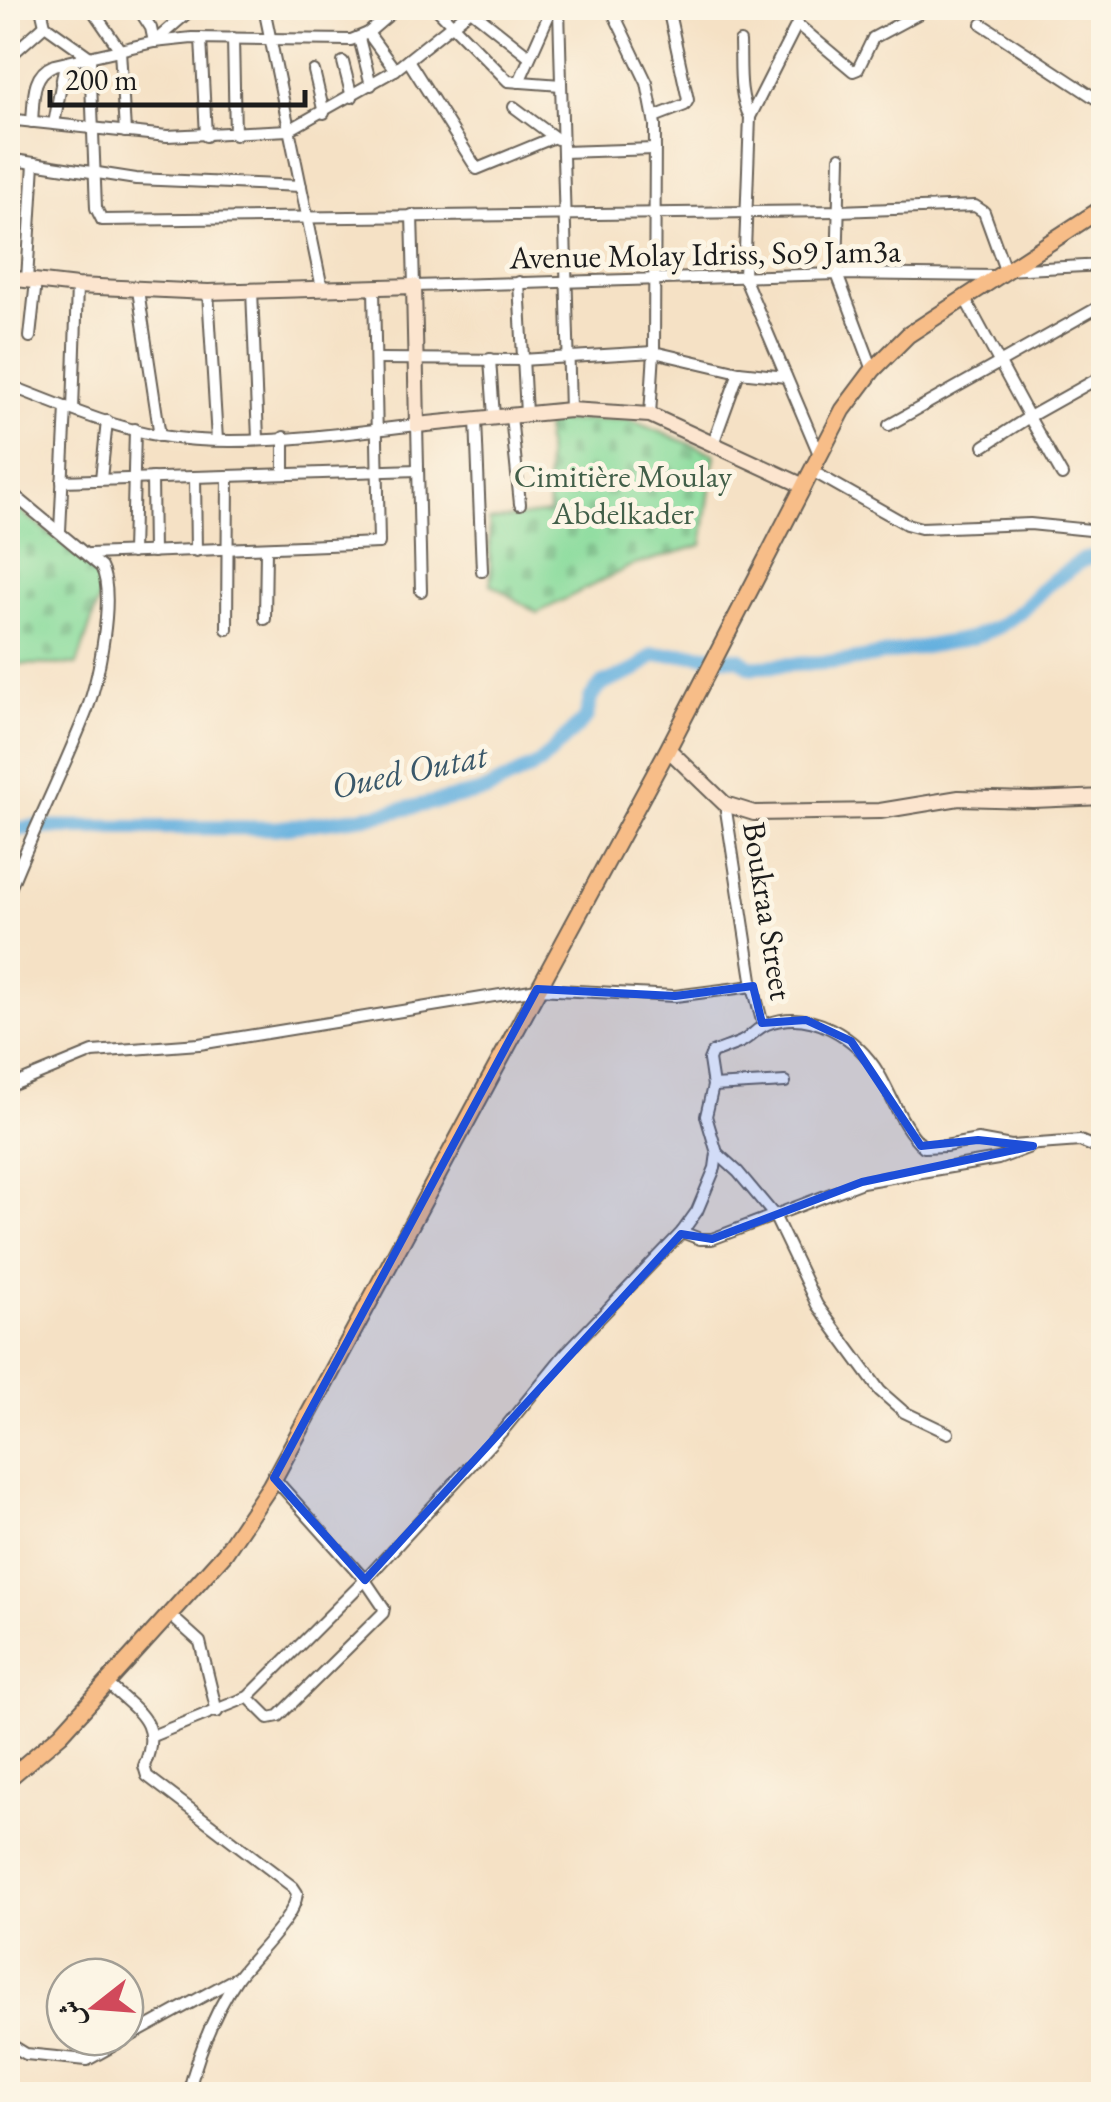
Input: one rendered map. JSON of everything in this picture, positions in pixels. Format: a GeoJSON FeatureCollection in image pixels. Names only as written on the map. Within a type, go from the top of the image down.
{"type":"FeatureCollection","features":[{"type":"Feature","properties":{"kind":"main road"},"geometry":{"type":"LineString","coordinates":[[8,1779],[61,1734],[225,1552],[274,1478],[668,748],[843,410],[873,370],[908,335],[1104,206]]}},
{"type":"Feature","properties":{"kind":"street"},"geometry":{"type":"LineString","coordinates":[[41,8],[46,25],[90,57]]}},
{"type":"Feature","properties":{"kind":"street"},"geometry":{"type":"LineString","coordinates":[[91,8],[120,50],[125,132]]}},
{"type":"Feature","properties":{"kind":"street"},"geometry":{"type":"LineString","coordinates":[[138,8],[151,28],[154,42]]}},
{"type":"Feature","properties":{"kind":"street"},"geometry":{"type":"LineString","coordinates":[[154,42],[192,8]]}},
{"type":"Feature","properties":{"kind":"street"},"geometry":{"type":"LineString","coordinates":[[264,8],[322,288]]}},
{"type":"Feature","properties":{"kind":"street"},"geometry":{"type":"LineString","coordinates":[[32,122],[39,74],[47,68],[154,42],[270,37],[326,42],[364,36],[396,8]]}},
{"type":"Feature","properties":{"kind":"street"},"geometry":{"type":"LineString","coordinates":[[436,8],[501,76],[520,82],[561,85]]}},
{"type":"Feature","properties":{"kind":"street"},"geometry":{"type":"LineString","coordinates":[[8,132],[12,119],[125,132],[206,136],[290,130],[395,70],[472,8],[529,56]]}},
{"type":"Feature","properties":{"kind":"street"},"geometry":{"type":"LineString","coordinates":[[520,82],[529,56],[556,8]]}},
{"type":"Feature","properties":{"kind":"street"},"geometry":{"type":"LineString","coordinates":[[556,8],[570,410]]}},
{"type":"Feature","properties":{"kind":"street"},"geometry":{"type":"LineString","coordinates":[[611,8],[647,83],[654,117],[654,352],[650,415]]}},
{"type":"Feature","properties":{"kind":"street"},"geometry":{"type":"LineString","coordinates":[[654,117],[685,105],[688,100],[668,8]]}},
{"type":"Feature","properties":{"kind":"street"},"geometry":{"type":"LineString","coordinates":[[794,8],[797,24],[750,117],[744,277],[820,454]]}},
{"type":"Feature","properties":{"kind":"street"},"geometry":{"type":"LineString","coordinates":[[797,24],[849,69],[856,70],[873,38],[929,8]]}},
{"type":"Feature","properties":{"kind":"street"},"geometry":{"type":"LineString","coordinates":[[982,24],[1104,104]]}},
{"type":"Feature","properties":{"kind":"street"},"geometry":{"type":"LineString","coordinates":[[9,57],[46,25]]}},
{"type":"Feature","properties":{"kind":"street"},"geometry":{"type":"LineString","coordinates":[[364,36],[395,70]]}},
{"type":"Feature","properties":{"kind":"street"},"geometry":{"type":"LineString","coordinates":[[364,36],[371,85]]}},
{"type":"Feature","properties":{"kind":"street"},"geometry":{"type":"LineString","coordinates":[[201,38],[206,136]]}},
{"type":"Feature","properties":{"kind":"street"},"geometry":{"type":"LineString","coordinates":[[233,38],[236,135]]}},
{"type":"Feature","properties":{"kind":"street"},"geometry":{"type":"LineString","coordinates":[[740,42],[744,106],[750,117]]}},
{"type":"Feature","properties":{"kind":"street"},"geometry":{"type":"LineString","coordinates":[[90,57],[96,208],[102,220],[975,206],[984,212],[1001,273]]}},
{"type":"Feature","properties":{"kind":"street"},"geometry":{"type":"LineString","coordinates":[[408,60],[477,169],[559,143],[655,149]]}},
{"type":"Feature","properties":{"kind":"street"},"geometry":{"type":"LineString","coordinates":[[344,62],[352,97]]}},
{"type":"Feature","properties":{"kind":"street"},"geometry":{"type":"LineString","coordinates":[[54,124],[65,63]]}},
{"type":"Feature","properties":{"kind":"street"},"geometry":{"type":"LineString","coordinates":[[314,71],[324,113]]}},
{"type":"Feature","properties":{"kind":"street"},"geometry":{"type":"LineString","coordinates":[[514,107],[559,143]]}},
{"type":"Feature","properties":{"kind":"street"},"geometry":{"type":"LineString","coordinates":[[840,157],[837,274],[873,370]]}},
{"type":"Feature","properties":{"kind":"street"},"geometry":{"type":"LineString","coordinates":[[8,159],[136,180],[301,186]]}},
{"type":"Feature","properties":{"kind":"street"},"geometry":{"type":"LineString","coordinates":[[30,337],[34,163]]}},
{"type":"Feature","properties":{"kind":"street"},"geometry":{"type":"LineString","coordinates":[[412,214],[422,590]]}},
{"type":"Feature","properties":{"kind":"street","name":"Avenue Molay Idriss, So9 Jam3a"},"geometry":{"type":"LineString","coordinates":[[414,286],[654,277],[1001,273],[1104,266]]}},
{"type":"Feature","properties":{"kind":"street"},"geometry":{"type":"LineString","coordinates":[[8,278],[76,286],[208,292],[414,286]]}},
{"type":"Feature","properties":{"kind":"street"},"geometry":{"type":"LineString","coordinates":[[520,282],[520,504]]}},
{"type":"Feature","properties":{"kind":"street"},"geometry":{"type":"LineString","coordinates":[[60,531],[76,286]]}},
{"type":"Feature","properties":{"kind":"street"},"geometry":{"type":"LineString","coordinates":[[89,554],[378,543],[374,288]]}},
{"type":"Feature","properties":{"kind":"street"},"geometry":{"type":"LineString","coordinates":[[138,290],[160,436]]}},
{"type":"Feature","properties":{"kind":"street"},"geometry":{"type":"LineString","coordinates":[[252,290],[258,439]]}},
{"type":"Feature","properties":{"kind":"street"},"geometry":{"type":"LineString","coordinates":[[208,292],[217,440]]}},
{"type":"Feature","properties":{"kind":"street"},"geometry":{"type":"LineString","coordinates":[[964,297],[1062,475]]}},
{"type":"Feature","properties":{"kind":"street"},"geometry":{"type":"LineString","coordinates":[[889,425],[1104,304]]}},
{"type":"Feature","properties":{"kind":"street"},"geometry":{"type":"LineString","coordinates":[[376,360],[521,360],[569,354],[654,352],[739,372],[786,377]]}},
{"type":"Feature","properties":{"kind":"street"},"geometry":{"type":"LineString","coordinates":[[490,359],[494,418]]}},
{"type":"Feature","properties":{"kind":"street"},"geometry":{"type":"LineString","coordinates":[[713,444],[739,372]]}},
{"type":"Feature","properties":{"kind":"street"},"geometry":{"type":"LineString","coordinates":[[984,446],[1104,375]]}},
{"type":"Feature","properties":{"kind":"street"},"geometry":{"type":"LineString","coordinates":[[8,385],[135,430],[217,440],[570,410],[650,415],[921,528],[1030,524],[1090,530]]}},
{"type":"Feature","properties":{"kind":"street"},"geometry":{"type":"LineString","coordinates":[[476,419],[482,571]]}},
{"type":"Feature","properties":{"kind":"street"},"geometry":{"type":"LineString","coordinates":[[101,480],[107,422]]}},
{"type":"Feature","properties":{"kind":"street"},"geometry":{"type":"LineString","coordinates":[[132,552],[135,430]]}},
{"type":"Feature","properties":{"kind":"street"},"geometry":{"type":"LineString","coordinates":[[284,437],[284,474]]}},
{"type":"Feature","properties":{"kind":"street"},"geometry":{"type":"LineString","coordinates":[[62,481],[418,470]]}},
{"type":"Feature","properties":{"kind":"street"},"geometry":{"type":"LineString","coordinates":[[195,476],[196,551]]}},
{"type":"Feature","properties":{"kind":"street"},"geometry":{"type":"LineString","coordinates":[[226,629],[228,476]]}},
{"type":"Feature","properties":{"kind":"street"},"geometry":{"type":"LineString","coordinates":[[152,478],[154,552]]}},
{"type":"Feature","properties":{"kind":"street"},"geometry":{"type":"LineString","coordinates":[[8,490],[89,554],[106,576],[108,611],[88,706],[8,894]]}},
{"type":"Feature","properties":{"kind":"street"},"geometry":{"type":"LineString","coordinates":[[265,619],[266,549]]}},
{"type":"Feature","properties":{"kind":"street"},"geometry":{"type":"LineString","coordinates":[[668,748],[725,804],[754,813],[880,811],[946,799],[1104,797]]}},
{"type":"Feature","properties":{"kind":"street","name":"Boukraa Street"},"geometry":{"type":"LineString","coordinates":[[725,804],[762,1025]]}},
{"type":"Feature","properties":{"kind":"street"},"geometry":{"type":"LineString","coordinates":[[8,1088],[93,1052],[198,1044],[537,989],[676,996],[753,986]]}},
{"type":"Feature","properties":{"kind":"street"},"geometry":{"type":"LineString","coordinates":[[948,1433],[892,1403],[848,1350],[817,1305],[774,1215],[718,1153],[706,1116],[713,1086],[708,1060],[712,1053],[739,1043],[762,1025],[794,1018],[839,1032],[872,1064],[904,1121],[924,1146],[978,1140],[1011,1146],[1080,1142],[1104,1151]]}},
{"type":"Feature","properties":{"kind":"street"},"geometry":{"type":"LineString","coordinates":[[713,1086],[785,1082]]}},
{"type":"Feature","properties":{"kind":"street"},"geometry":{"type":"LineString","coordinates":[[682,1232],[712,1239],[862,1182],[998,1159],[1033,1146]]}},
{"type":"Feature","properties":{"kind":"street"},"geometry":{"type":"LineString","coordinates":[[152,1736],[248,1698],[365,1580],[504,1429],[565,1354],[682,1232],[707,1190],[718,1153]]}},
{"type":"Feature","properties":{"kind":"street"},"geometry":{"type":"LineString","coordinates":[[248,1698],[275,1719],[383,1613],[382,1604],[365,1580],[274,1478]]}},
{"type":"Feature","properties":{"kind":"street"},"geometry":{"type":"LineString","coordinates":[[169,1614],[200,1642],[217,1712]]}},
{"type":"Feature","properties":{"kind":"street"},"geometry":{"type":"LineString","coordinates":[[108,1683],[146,1722],[152,1736],[152,1748],[144,1766],[147,1776],[293,1886],[297,1894],[291,1910],[238,1977],[211,2027],[188,2094]]}},
{"type":"Feature","properties":{"kind":"street"},"geometry":{"type":"LineString","coordinates":[[8,2043],[26,2054],[87,2060],[238,1977]]}},
{"type":"Feature","properties":{"kind":"highlighted area"},"geometry":{"type":"Polygon","coordinates":[[[753,986],[762,1023],[806,1020],[851,1041],[921,1146],[978,1140],[1033,1146],[862,1182],[712,1239],[681,1234],[365,1580],[274,1478],[537,989],[675,996],[753,986]]]}},
{"type":"Feature","properties":{"kind":"green space","name":"Cimitière Moulay Abdelkader"},"geometry":{"type":"Polygon","coordinates":[[[627,419],[715,454],[702,545],[631,566],[537,613],[491,584],[489,521],[549,513],[545,422],[627,419]]]}},
{"type":"Feature","properties":{"kind":"green space"},"geometry":{"type":"Polygon","coordinates":[[[8,501],[98,572],[102,590],[77,665],[8,664],[8,501]]]}},
{"type":"Feature","properties":{"kind":"waterway","name":"Oued Outat"},"geometry":{"type":"LineString","coordinates":[[8,831],[34,827],[277,828],[377,815],[485,791],[539,764],[586,718],[591,697],[602,684],[636,670],[653,655],[740,659],[751,667],[848,661],[971,638],[1000,626],[1083,560],[1104,554]]}}]}
